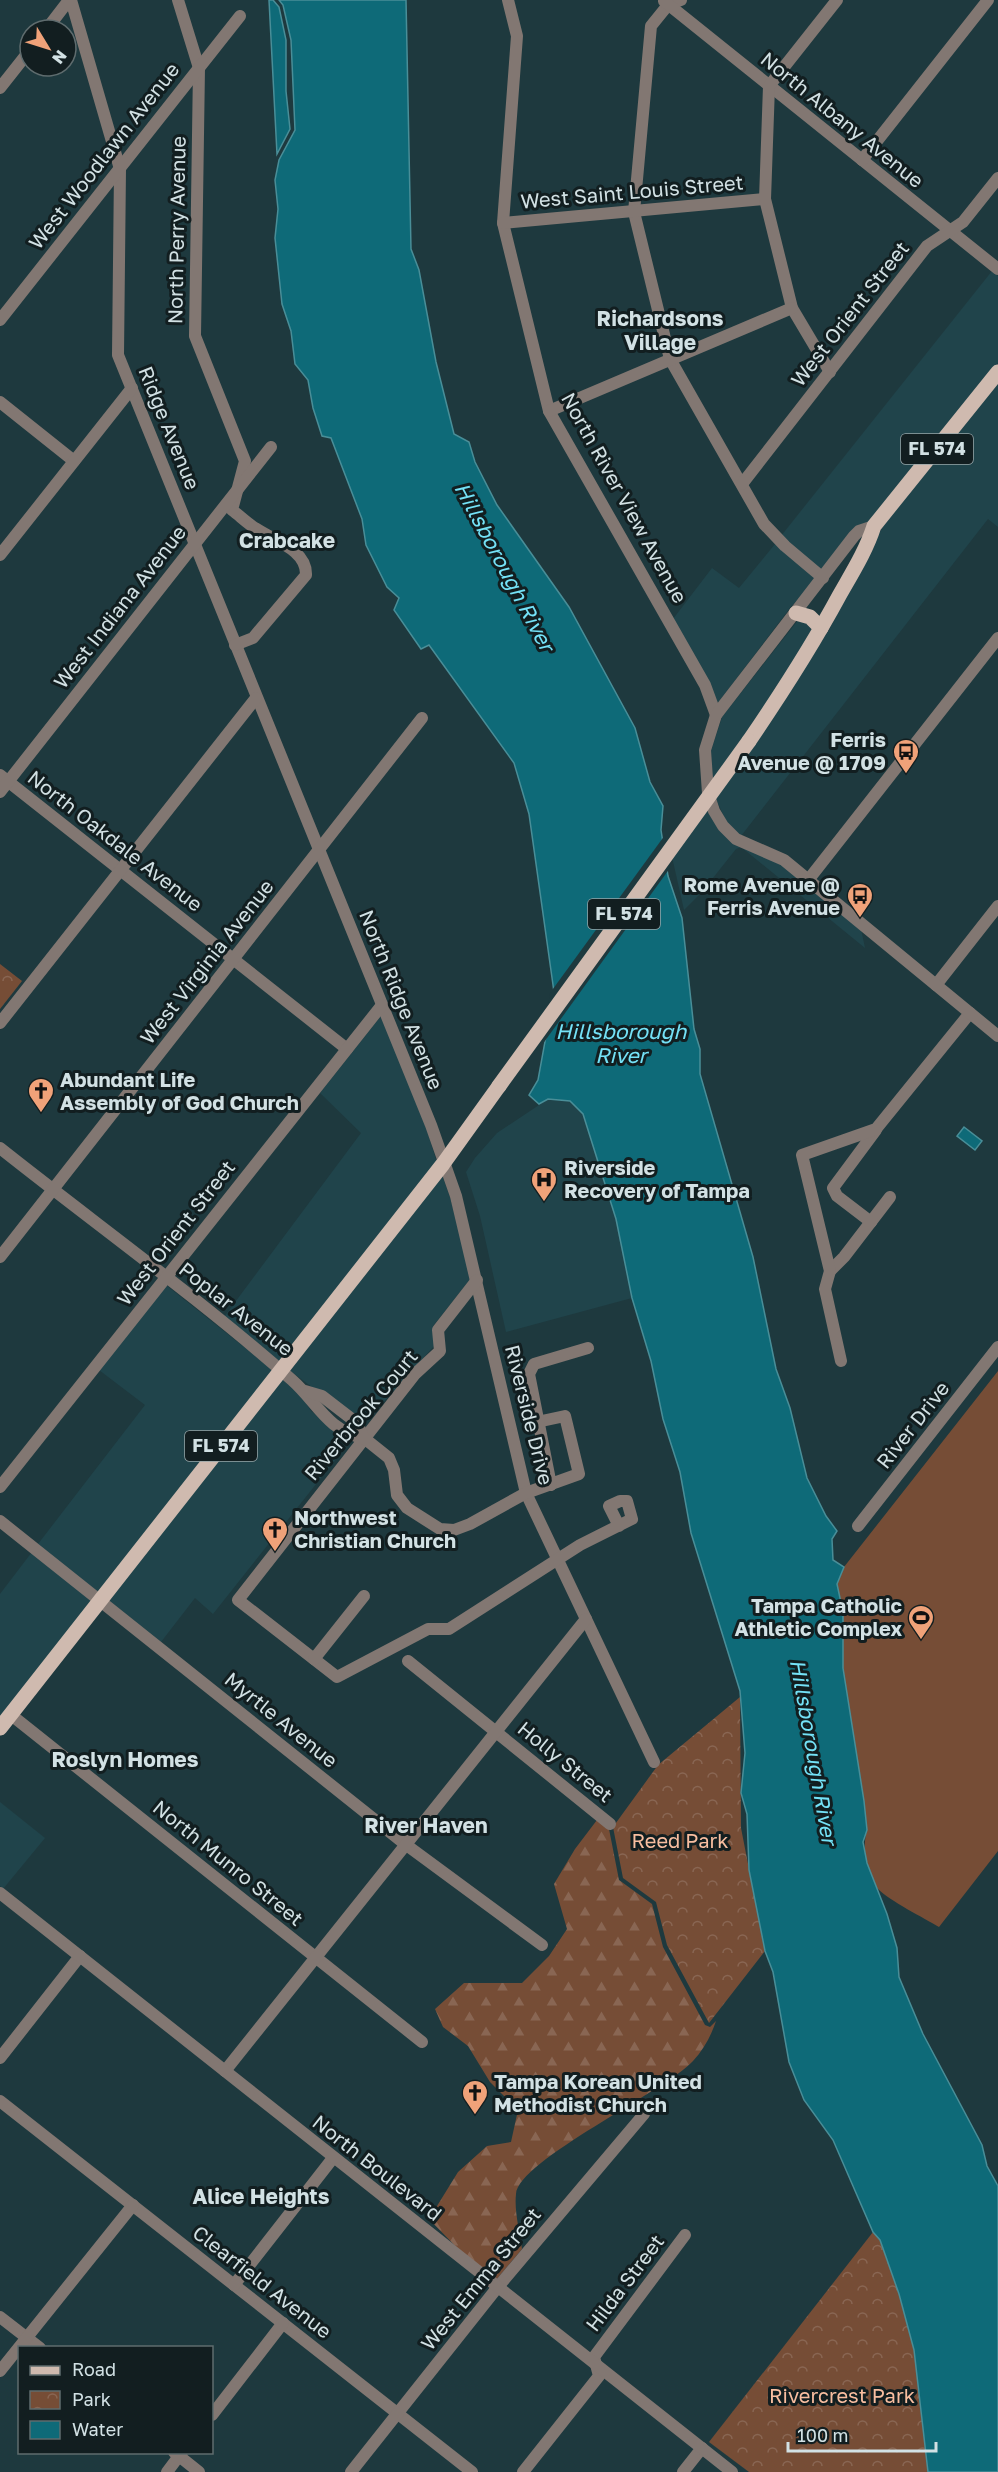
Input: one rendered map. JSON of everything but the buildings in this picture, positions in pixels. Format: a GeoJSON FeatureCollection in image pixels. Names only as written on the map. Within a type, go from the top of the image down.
{"type":"FeatureCollection","features":[{"type":"Feature","properties":{"kind":"main road","name":"FL 574"},"geometry":{"type":"LineString","coordinates":[[0,1728],[443,1164],[790,682],[868,544],[874,526],[998,372]]}},
{"type":"Feature","properties":{"kind":"main road"},"geometry":{"type":"LineString","coordinates":[[795,613],[810,617],[821,628]]}},
{"type":"Feature","properties":{"kind":"street"},"geometry":{"type":"LineString","coordinates":[[56,18],[70,0]]}},
{"type":"Feature","properties":{"kind":"street","name":"Ridge Avenue"},"geometry":{"type":"LineString","coordinates":[[70,0],[120,169],[118,355],[318,852]]}},
{"type":"Feature","properties":{"kind":"street","name":"North Perry Avenue"},"geometry":{"type":"LineString","coordinates":[[178,0],[199,68],[195,336],[245,461],[237,489]]}},
{"type":"Feature","properties":{"kind":"street","name":"North River View Avenue"},"geometry":{"type":"LineString","coordinates":[[508,0],[517,36],[503,223],[549,411],[705,686],[716,716]]}},
{"type":"Feature","properties":{"kind":"street"},"geometry":{"type":"LineString","coordinates":[[681,0],[666,2],[651,26],[634,212],[670,359],[764,524],[785,546],[823,578]]}},
{"type":"Feature","properties":{"kind":"street"},"geometry":{"type":"LineString","coordinates":[[830,372],[792,308],[765,199],[769,86],[837,0]]}},
{"type":"Feature","properties":{"kind":"street"},"geometry":{"type":"LineString","coordinates":[[862,160],[988,0]]}},
{"type":"Feature","properties":{"kind":"street","name":"North Albany Avenue"},"geometry":{"type":"LineString","coordinates":[[666,2],[998,269]]}},
{"type":"Feature","properties":{"kind":"street","name":"West Woodlawn Avenue"},"geometry":{"type":"LineString","coordinates":[[0,320],[240,16]]}},
{"type":"Feature","properties":{"kind":"street"},"geometry":{"type":"LineString","coordinates":[[0,88],[18,65]]}},
{"type":"Feature","properties":{"kind":"street","name":"West Orient Street"},"geometry":{"type":"LineString","coordinates":[[742,484],[927,246],[963,222],[998,178]]}},
{"type":"Feature","properties":{"kind":"street","name":"West Saint Louis Street"},"geometry":{"type":"LineString","coordinates":[[503,223],[765,199]]}},
{"type":"Feature","properties":{"kind":"street"},"geometry":{"type":"LineString","coordinates":[[549,411],[792,308]]}},
{"type":"Feature","properties":{"kind":"street"},"geometry":{"type":"LineString","coordinates":[[0,555],[132,388]]}},
{"type":"Feature","properties":{"kind":"street"},"geometry":{"type":"LineString","coordinates":[[0,402],[74,461]]}},
{"type":"Feature","properties":{"kind":"street","name":"West Indiana Avenue"},"geometry":{"type":"LineString","coordinates":[[3,783],[271,447]]}},
{"type":"Feature","properties":{"kind":"street"},"geometry":{"type":"LineString","coordinates":[[235,645],[253,638],[306,575],[307,569],[291,547],[255,528],[232,510],[237,489]]}},
{"type":"Feature","properties":{"kind":"street"},"geometry":{"type":"LineString","coordinates":[[874,526],[859,531],[716,716],[705,750],[708,793],[718,818],[736,839],[770,852],[809,879],[998,1036]]}},
{"type":"Feature","properties":{"kind":"street"},"geometry":{"type":"LineString","coordinates":[[809,879],[998,638]]}},
{"type":"Feature","properties":{"kind":"street"},"geometry":{"type":"LineString","coordinates":[[0,1023],[255,698]]}},
{"type":"Feature","properties":{"kind":"street","name":"West Virginia Avenue"},"geometry":{"type":"LineString","coordinates":[[0,1257],[422,717]]}},
{"type":"Feature","properties":{"kind":"street","name":"North Oakdale Avenue"},"geometry":{"type":"LineString","coordinates":[[3,783],[235,958],[347,1049]]}},
{"type":"Feature","properties":{"kind":"street","name":"North Ridge Avenue"},"geometry":{"type":"LineString","coordinates":[[318,852],[431,1125],[443,1164]]}},
{"type":"Feature","properties":{"kind":"street"},"geometry":{"type":"LineString","coordinates":[[936,985],[998,906]]}},
{"type":"Feature","properties":{"kind":"street","name":"West Orient Street"},"geometry":{"type":"LineString","coordinates":[[0,1487],[382,1005]]}},
{"type":"Feature","properties":{"kind":"street"},"geometry":{"type":"LineString","coordinates":[[871,1222],[837,1196],[833,1188],[876,1129],[970,1013]]}},
{"type":"Feature","properties":{"kind":"street"},"geometry":{"type":"LineString","coordinates":[[841,1361],[825,1289],[830,1271],[802,1155],[876,1129]]}},
{"type":"Feature","properties":{"kind":"street","name":"Poplar Avenue"},"geometry":{"type":"LineString","coordinates":[[0,1148],[305,1390],[322,1396],[357,1423],[364,1438],[389,1458],[394,1470],[397,1495],[407,1508],[440,1529],[454,1530],[470,1524],[526,1493],[579,1474],[565,1416],[537,1422]]}},
{"type":"Feature","properties":{"kind":"street","name":"Riverside Drive"},"geometry":{"type":"LineString","coordinates":[[443,1164],[456,1196],[526,1493],[560,1558],[586,1619],[654,1762]]}},
{"type":"Feature","properties":{"kind":"street"},"geometry":{"type":"LineString","coordinates":[[830,1271],[844,1257],[890,1197]]}},
{"type":"Feature","properties":{"kind":"street","name":"Riverbrook Court"},"geometry":{"type":"LineString","coordinates":[[314,1659],[238,1600],[415,1374],[440,1351],[438,1330],[477,1280]]}},
{"type":"Feature","properties":{"kind":"street","name":"River Drive"},"geometry":{"type":"LineString","coordinates":[[858,1526],[998,1347]]}},
{"type":"Feature","properties":{"kind":"street"},"geometry":{"type":"LineString","coordinates":[[551,1485],[529,1374],[534,1364],[588,1348]]}},
{"type":"Feature","properties":{"kind":"street","name":"Myrtle Avenue"},"geometry":{"type":"LineString","coordinates":[[0,1521],[405,1844],[542,1945]]}},
{"type":"Feature","properties":{"kind":"street"},"geometry":{"type":"LineString","coordinates":[[364,1596],[314,1659],[337,1677],[428,1629],[449,1629],[560,1558],[619,1526]]}},
{"type":"Feature","properties":{"kind":"street"},"geometry":{"type":"LineString","coordinates":[[225,2072],[586,1619]]}},
{"type":"Feature","properties":{"kind":"street","name":"Holly Street"},"geometry":{"type":"LineString","coordinates":[[408,1661],[610,1824]]}},
{"type":"Feature","properties":{"kind":"street","name":"North Munro Street"},"geometry":{"type":"LineString","coordinates":[[10,1714],[422,2042]]}},
{"type":"Feature","properties":{"kind":"street","name":"North Boulevard"},"geometry":{"type":"LineString","coordinates":[[0,1893],[732,2472]]}},
{"type":"Feature","properties":{"kind":"street"},"geometry":{"type":"LineString","coordinates":[[0,2058],[80,1956]]}},
{"type":"Feature","properties":{"kind":"street","name":"Clearfield Avenue"},"geometry":{"type":"LineString","coordinates":[[0,2101],[472,2472]]}},
{"type":"Feature","properties":{"kind":"street","name":"West Emma Street"},"geometry":{"type":"LineString","coordinates":[[351,2472],[497,2288],[644,2114]]}},
{"type":"Feature","properties":{"kind":"street"},"geometry":{"type":"LineString","coordinates":[[234,2284],[333,2158]]}},
{"type":"Feature","properties":{"kind":"street"},"geometry":{"type":"LineString","coordinates":[[19,2346],[133,2205]]}},
{"type":"Feature","properties":{"kind":"street","name":"Hilda Street"},"geometry":{"type":"LineString","coordinates":[[523,2472],[598,2376],[594,2357],[686,2235]]}},
{"type":"Feature","properties":{"kind":"street"},"geometry":{"type":"LineString","coordinates":[[0,2317],[37,2346]]}},
{"type":"Feature","properties":{"kind":"street"},"geometry":{"type":"LineString","coordinates":[[213,2414],[283,2323]]}},
{"type":"Feature","properties":{"kind":"street"},"geometry":{"type":"LineString","coordinates":[[0,2371],[18,2347]]}},
{"type":"Feature","properties":{"kind":"street"},"geometry":{"type":"LineString","coordinates":[[683,2472],[702,2448]]}},
{"type":"Feature","properties":{"kind":"street"},"geometry":{"type":"LineString","coordinates":[[167,2472],[179,2454],[199,2472]]}},
{"type":"Feature","properties":{"kind":"shaded area"},"geometry":{"type":"Polygon","coordinates":[[[992,271],[998,276],[998,363],[875,518],[822,571],[781,536],[992,271]]]}},
{"type":"Feature","properties":{"kind":"shaded area"},"geometry":{"type":"Polygon","coordinates":[[[998,381],[998,527],[988,519],[741,836],[727,823],[715,797],[829,630],[883,526],[998,381]]]}},
{"type":"Feature","properties":{"kind":"shaded area"},"geometry":{"type":"Polygon","coordinates":[[[775,544],[816,579],[790,608],[717,704],[673,619],[712,568],[739,588],[775,544]]]}},
{"type":"Feature","properties":{"kind":"shaded area"},"geometry":{"type":"Polygon","coordinates":[[[799,619],[815,628],[785,679],[713,781],[711,751],[722,717],[799,619]]]}},
{"type":"Feature","properties":{"kind":"shaded area"},"geometry":{"type":"Polygon","coordinates":[[[707,808],[709,813],[781,864],[861,929],[865,948],[741,847],[736,849],[701,893],[684,910],[672,857],[707,808]]]}},
{"type":"Feature","properties":{"kind":"shaded area"},"geometry":{"type":"Polygon","coordinates":[[[381,1016],[426,1127],[437,1163],[280,1362],[224,1317],[361,1133],[320,1093],[381,1016]]]}},
{"type":"Feature","properties":{"kind":"shaded area","name":"Riverside Recovery of Tampa"},"geometry":{"type":"Polygon","coordinates":[[[548,1099],[571,1101],[583,1114],[616,1219],[632,1298],[506,1332],[480,1216],[466,1172],[497,1133],[548,1099]]]}},
{"type":"Feature","properties":{"kind":"shaded area"},"geometry":{"type":"Polygon","coordinates":[[[442,1175],[471,1278],[433,1326],[434,1346],[363,1425],[289,1370],[442,1175]]]}},
{"type":"Feature","properties":{"kind":"shaded area"},"geometry":{"type":"Polygon","coordinates":[[[166,1285],[273,1370],[99,1593],[38,1544],[145,1405],[99,1370],[166,1285]]]}},
{"type":"Feature","properties":{"kind":"shaded area"},"geometry":{"type":"Polygon","coordinates":[[[282,1378],[301,1395],[311,1411],[345,1438],[351,1440],[213,1614],[195,1598],[161,1642],[108,1600],[282,1378]]]}},
{"type":"Feature","properties":{"kind":"shaded area"},"geometry":{"type":"Polygon","coordinates":[[[32,1552],[92,1601],[0,1718],[0,1594],[32,1552]]]}},
{"type":"Feature","properties":{"kind":"shaded area"},"geometry":{"type":"Polygon","coordinates":[[[0,1802],[45,1838],[3,1889],[0,1886],[0,1802]]]}},
{"type":"Feature","properties":{"kind":"green space"},"geometry":{"type":"Polygon","coordinates":[[[0,964],[22,981],[0,1009],[0,964]]]}},
{"type":"Feature","properties":{"kind":"green space","name":"Tampa Catholic Athletic Complex"},"geometry":{"type":"Polygon","coordinates":[[[998,1371],[998,1851],[939,1927],[883,1894],[867,1869],[865,1852],[867,1830],[843,1668],[843,1612],[837,1584],[844,1567],[998,1371]]]}},
{"type":"Feature","properties":{"kind":"green space","name":"Reed Park"},"geometry":{"type":"Polygon","coordinates":[[[740,1697],[741,1828],[765,1951],[709,2023],[667,1945],[656,1902],[623,1878],[613,1827],[658,1765],[740,1697]]]}},
{"type":"Feature","properties":{"kind":"green space"},"geometry":{"type":"Polygon","coordinates":[[[597,1820],[609,1829],[619,1880],[652,1904],[663,1947],[705,2025],[710,2027],[716,2021],[701,2052],[693,2061],[654,2090],[566,2145],[541,2163],[523,2180],[516,2194],[516,2215],[522,2249],[496,2280],[465,2256],[429,2219],[458,2172],[487,2146],[511,2142],[518,2110],[490,2082],[468,2046],[443,2027],[435,2009],[464,1983],[522,1983],[549,1956],[567,1929],[554,1884],[575,1849],[597,1820]]]}},
{"type":"Feature","properties":{"kind":"green space","name":"Rivercrest Park"},"geometry":{"type":"Polygon","coordinates":[[[873,2232],[880,2240],[899,2294],[914,2350],[928,2472],[749,2472],[709,2442],[873,2232]]]}},
{"type":"Feature","properties":{"kind":"water"},"geometry":{"type":"Polygon","coordinates":[[[269,0],[273,0],[279,7],[286,40],[286,91],[290,129],[277,154],[269,0]]]}},
{"type":"Feature","properties":{"kind":"water","name":"Hillsborough River"},"geometry":{"type":"Polygon","coordinates":[[[279,0],[406,0],[411,249],[419,270],[436,362],[454,434],[469,442],[475,462],[497,505],[569,607],[635,728],[650,782],[663,806],[661,830],[668,876],[682,918],[694,1029],[700,1049],[700,1074],[753,1257],[776,1369],[790,1408],[807,1478],[826,1516],[837,1531],[832,1539],[833,1560],[844,1567],[837,1584],[843,1612],[843,1668],[864,1801],[867,1830],[863,1842],[867,1863],[887,1914],[897,1948],[899,1977],[923,2034],[982,2145],[987,2166],[998,2186],[998,2472],[928,2472],[914,2350],[899,2294],[880,2240],[873,2232],[833,2140],[804,2100],[789,2062],[773,1972],[765,1951],[749,1870],[747,1814],[741,1793],[745,1753],[740,1691],[691,1533],[680,1472],[663,1419],[651,1361],[632,1298],[616,1219],[583,1114],[570,1101],[548,1099],[539,1104],[529,1095],[538,1080],[554,992],[529,814],[514,763],[429,645],[421,649],[394,610],[399,598],[387,587],[366,545],[362,519],[331,438],[322,436],[313,408],[308,380],[295,364],[291,331],[282,304],[275,238],[278,209],[275,180],[279,160],[295,130],[291,40],[283,5],[279,0]]]}},
{"type":"Feature","properties":{"kind":"water"},"geometry":{"type":"Polygon","coordinates":[[[964,1127],[982,1141],[975,1150],[957,1136],[964,1127]]]}},
{"type":"Feature","properties":{"kind":"pier"},"geometry":{"type":"Polygon","coordinates":[[[665,835],[670,868],[542,1045],[550,993],[665,835]]]}},
{"type":"Feature","properties":{"kind":"place","name":"Ferris Avenue @ 1709"},"geometry":{"type":"Point","coordinates":[906,775]}},
{"type":"Feature","properties":{"kind":"place","name":"Rome Avenue @ Ferris Avenue"},"geometry":{"type":"Point","coordinates":[860,919]}},
{"type":"Feature","properties":{"kind":"place","name":"Abundant Life Assembly of God Church"},"geometry":{"type":"Point","coordinates":[41,1114]}},
{"type":"Feature","properties":{"kind":"place","name":"Riverside Recovery of Tampa"},"geometry":{"type":"Point","coordinates":[544,1203]}},
{"type":"Feature","properties":{"kind":"place","name":"Northwest Christian Church"},"geometry":{"type":"Point","coordinates":[275,1553]}},
{"type":"Feature","properties":{"kind":"place","name":"Tampa Catholic Athletic Complex"},"geometry":{"type":"Point","coordinates":[921,1641]}},
{"type":"Feature","properties":{"kind":"place","name":"Tampa Korean United Methodist Church"},"geometry":{"type":"Point","coordinates":[475,2116]}},
{"type":"Feature","properties":{"kind":"district","name":"Richardsons Village"},"geometry":{"type":"Point","coordinates":[660,331]}},
{"type":"Feature","properties":{"kind":"district","name":"Crabcake"},"geometry":{"type":"Point","coordinates":[287,541]}},
{"type":"Feature","properties":{"kind":"district","name":"Roslyn Homes"},"geometry":{"type":"Point","coordinates":[125,1760]}},
{"type":"Feature","properties":{"kind":"district","name":"River Haven"},"geometry":{"type":"Point","coordinates":[426,1826]}},
{"type":"Feature","properties":{"kind":"district","name":"Alice Heights"},"geometry":{"type":"Point","coordinates":[261,2197]}}]}
